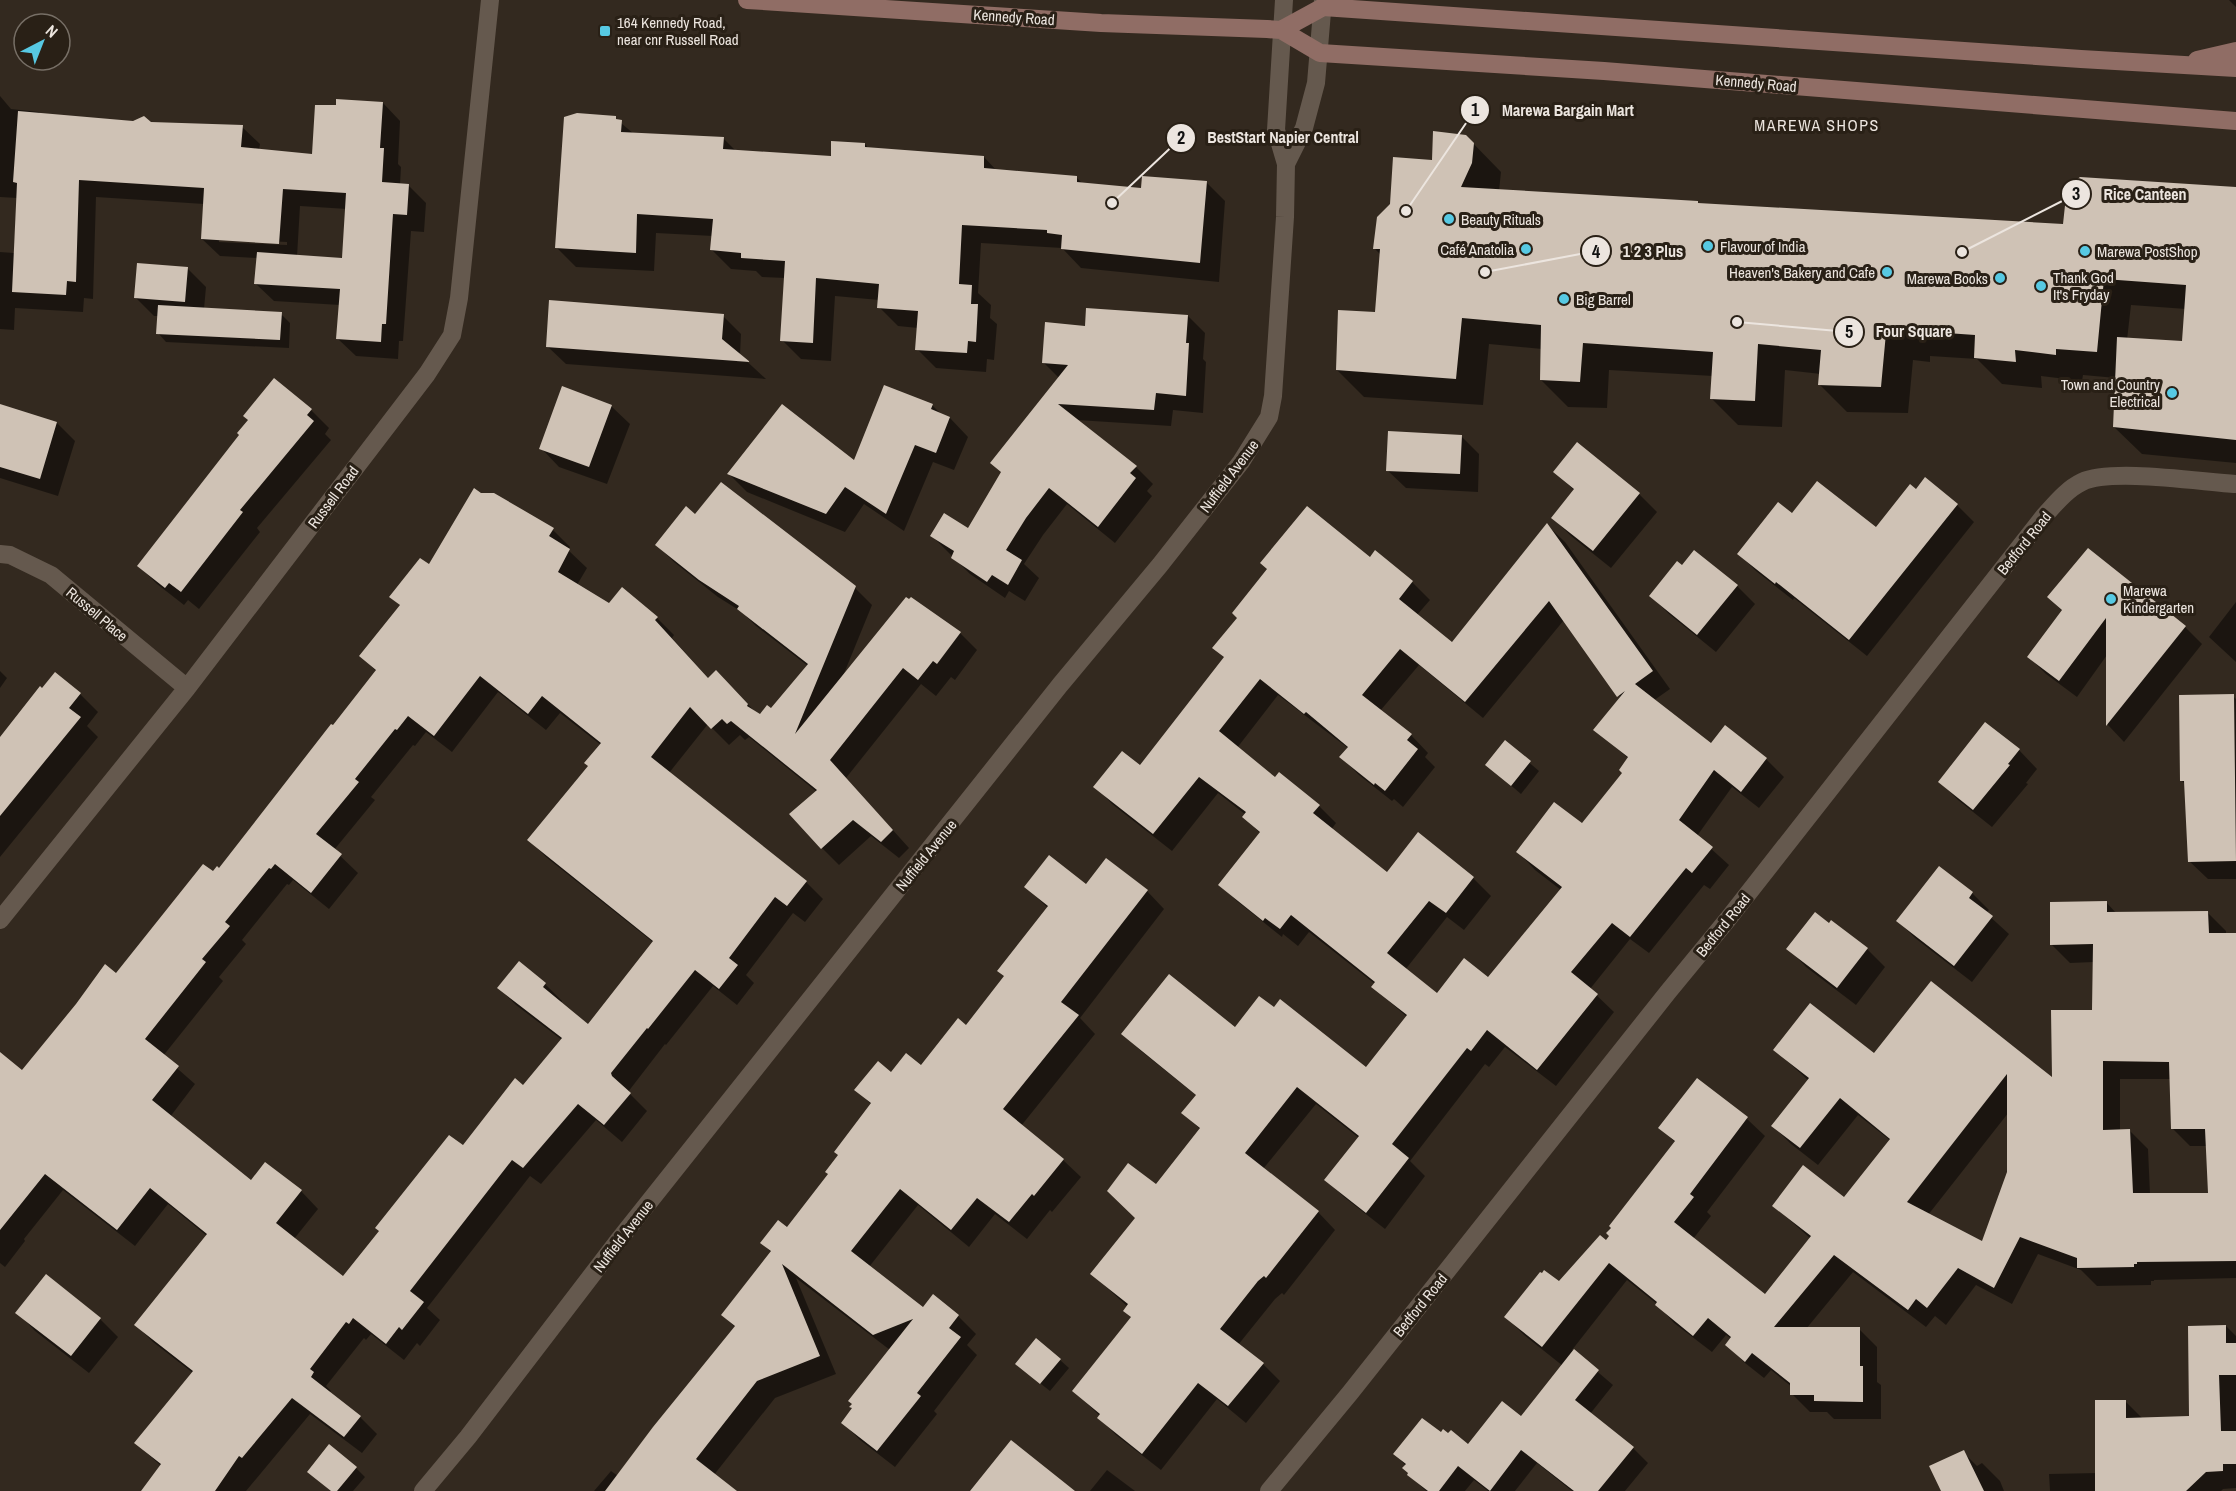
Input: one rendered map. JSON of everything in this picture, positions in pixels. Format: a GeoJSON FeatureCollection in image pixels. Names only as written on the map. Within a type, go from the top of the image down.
{"type":"FeatureCollection","features":[{"type":"Feature","properties":{"kind":"main road","name":"Kennedy Road"},"geometry":{"type":"LineString","coordinates":[[747,0],[1101,23],[1281,30],[1320,53],[1604,70],[2236,121]]}},
{"type":"Feature","properties":{"kind":"main road"},"geometry":{"type":"LineString","coordinates":[[1281,30],[1323,3],[2236,68]]}},
{"type":"Feature","properties":{"kind":"main road"},"geometry":{"type":"LineString","coordinates":[[2175,65],[2236,51]]}},
{"type":"Feature","properties":{"kind":"street","name":"Russell Road"},"geometry":{"type":"LineString","coordinates":[[0,920],[187,688],[427,374],[452,335],[459,298],[490,0]]}},
{"type":"Feature","properties":{"kind":"street","name":"Nuffield Avenue"},"geometry":{"type":"LineString","coordinates":[[423,1491],[468,1437],[618,1241],[1060,685],[1167,556],[1241,462],[1261,432],[1269,417],[1273,396],[1285,218],[1286,164],[1276,130],[1284,0]]}},
{"type":"Feature","properties":{"kind":"street","name":"Nuffield Avenue"},"geometry":{"type":"LineString","coordinates":[[1286,164],[1304,128],[1316,83],[1323,3]]}},
{"type":"Feature","properties":{"kind":"street","name":"Bedford Road"},"geometry":{"type":"LineString","coordinates":[[1269,1491],[1336,1411],[1668,992],[1743,901],[2044,516],[2063,495],[2082,482],[2104,475],[2236,484]]}},
{"type":"Feature","properties":{"kind":"street","name":"Russell Place"},"geometry":{"type":"LineString","coordinates":[[0,554],[10,555],[51,575],[187,688]]}},
{"type":"Feature","properties":{"kind":"building"},"geometry":{"type":"Polygon","coordinates":[[[336,99],[383,102],[380,148],[384,148],[382,182],[409,184],[407,215],[393,214],[386,324],[382,324],[381,342],[336,339],[340,289],[254,284],[257,252],[342,258],[346,193],[283,189],[279,244],[201,239],[204,188],[79,180],[76,282],[67,281],[66,295],[12,292],[17,183],[13,182],[18,111],[133,121],[144,116],[151,122],[243,125],[241,147],[312,154],[315,105],[336,105],[336,99]]]}},
{"type":"Feature","properties":{"kind":"building"},"geometry":{"type":"Polygon","coordinates":[[[577,113],[616,116],[616,119],[622,120],[621,132],[724,137],[723,149],[831,156],[831,141],[865,143],[865,147],[984,156],[984,168],[1077,176],[1077,182],[1141,188],[1142,176],[1207,181],[1200,263],[1061,249],[1062,235],[1047,233],[1047,230],[962,225],[959,284],[972,285],[971,304],[978,304],[976,342],[968,341],[967,353],[915,350],[918,311],[877,308],[879,284],[816,278],[813,343],[780,341],[785,261],[741,258],[741,253],[710,250],[713,219],[637,214],[636,253],[555,248],[564,117],[577,113]]]}},
{"type":"Feature","properties":{"kind":"building"},"geometry":{"type":"Polygon","coordinates":[[[1433,131],[1466,135],[1474,143],[1472,163],[1461,187],[2063,224],[2067,187],[2080,177],[2236,187],[2236,440],[2113,427],[2117,337],[2182,341],[2186,285],[2104,279],[2097,352],[2056,349],[2056,355],[2015,350],[2016,362],[1974,358],[1975,335],[1904,330],[1903,335],[1886,333],[1881,387],[1818,385],[1821,350],[1758,344],[1755,401],[1710,399],[1713,352],[1583,343],[1580,382],[1540,380],[1541,325],[1462,318],[1456,379],[1336,370],[1338,310],[1375,312],[1380,249],[1373,249],[1377,217],[1390,204],[1393,157],[1432,160],[1433,131]]]}},
{"type":"Feature","properties":{"kind":"building"},"geometry":{"type":"Polygon","coordinates":[[[137,263],[188,267],[185,302],[134,298],[137,263]]]}},
{"type":"Feature","properties":{"kind":"building"},"geometry":{"type":"Polygon","coordinates":[[[549,300],[724,314],[722,339],[750,362],[546,347],[549,300]]]}},
{"type":"Feature","properties":{"kind":"building"},"geometry":{"type":"Polygon","coordinates":[[[158,305],[282,312],[280,340],[156,334],[158,305]]]}},
{"type":"Feature","properties":{"kind":"building"},"geometry":{"type":"Polygon","coordinates":[[[1086,308],[1188,315],[1186,396],[1156,393],[1154,410],[1058,404],[1137,466],[1130,473],[1136,478],[1098,527],[1049,488],[1026,518],[1006,550],[1022,560],[1008,585],[992,575],[987,582],[951,558],[954,551],[930,536],[944,513],[968,528],[1001,472],[990,463],[1068,365],[1042,363],[1045,322],[1085,326],[1086,308]]]}},
{"type":"Feature","properties":{"kind":"building"},"geometry":{"type":"Polygon","coordinates":[[[274,378],[312,409],[307,415],[314,421],[240,510],[243,512],[181,592],[169,583],[165,588],[137,566],[239,435],[237,433],[248,420],[243,416],[274,378]]]}},
{"type":"Feature","properties":{"kind":"building"},"geometry":{"type":"Polygon","coordinates":[[[884,385],[933,404],[931,409],[950,417],[936,453],[915,445],[886,514],[845,487],[826,514],[727,474],[782,404],[854,460],[884,385]]]}},
{"type":"Feature","properties":{"kind":"building"},"geometry":{"type":"Polygon","coordinates":[[[562,386],[612,405],[589,467],[539,449],[562,386]]]}},
{"type":"Feature","properties":{"kind":"building"},"geometry":{"type":"Polygon","coordinates":[[[0,404],[57,422],[40,479],[0,467],[0,404]]]}},
{"type":"Feature","properties":{"kind":"building"},"geometry":{"type":"Polygon","coordinates":[[[1388,431],[1462,435],[1460,474],[1386,471],[1388,431]]]}},
{"type":"Feature","properties":{"kind":"building"},"geometry":{"type":"Polygon","coordinates":[[[1577,442],[1640,493],[1593,551],[1551,518],[1574,489],[1553,472],[1577,442]]]}},
{"type":"Feature","properties":{"kind":"building"},"geometry":{"type":"Polygon","coordinates":[[[1925,477],[1958,504],[1849,640],[1737,554],[1778,502],[1792,513],[1817,481],[1876,527],[1910,484],[1916,489],[1925,477]]]}},
{"type":"Feature","properties":{"kind":"building"},"geometry":{"type":"Polygon","coordinates":[[[721,482],[856,586],[795,734],[906,597],[909,599],[911,597],[961,632],[937,664],[933,661],[918,680],[903,668],[830,760],[893,830],[881,842],[853,820],[821,849],[789,814],[817,790],[731,721],[727,724],[722,719],[711,729],[690,707],[651,757],[807,881],[787,906],[775,897],[729,958],[738,965],[719,989],[695,970],[611,1073],[631,1093],[604,1125],[578,1104],[523,1168],[512,1160],[410,1291],[424,1302],[402,1330],[399,1327],[386,1344],[353,1318],[349,1324],[346,1322],[310,1369],[314,1372],[311,1377],[361,1416],[344,1437],[292,1398],[242,1458],[239,1456],[215,1491],[141,1491],[161,1464],[134,1443],[193,1371],[134,1325],[207,1234],[150,1188],[117,1230],[45,1174],[0,1230],[0,1052],[22,1070],[76,1004],[105,964],[116,973],[203,864],[213,871],[217,866],[219,868],[376,670],[359,656],[400,605],[389,597],[420,558],[429,564],[474,488],[481,493],[494,493],[554,528],[549,536],[570,549],[558,572],[609,603],[622,587],[658,617],[655,620],[708,678],[716,670],[748,704],[747,706],[760,714],[767,705],[771,708],[808,664],[737,609],[739,606],[699,580],[655,545],[686,506],[695,514],[721,482]],[[480,676],[434,736],[408,716],[355,779],[359,782],[316,834],[342,854],[311,893],[275,864],[271,869],[269,868],[225,922],[230,926],[202,959],[206,962],[145,1039],[179,1066],[152,1100],[251,1180],[265,1162],[302,1190],[276,1223],[343,1276],[379,1231],[375,1228],[449,1135],[463,1145],[515,1078],[523,1085],[562,1038],[497,988],[519,961],[546,983],[543,987],[588,1024],[653,941],[527,840],[588,766],[584,763],[601,743],[542,696],[528,714],[480,676]]]}},
{"type":"Feature","properties":{"kind":"building"},"geometry":{"type":"Polygon","coordinates":[[[1307,506],[1370,557],[1375,550],[1413,581],[1399,599],[1452,642],[1547,523],[1653,671],[1635,684],[1711,743],[1725,725],[1767,758],[1741,792],[1714,770],[1679,820],[1713,847],[1692,873],[1686,868],[1630,937],[1612,923],[1571,972],[1598,994],[1537,1070],[1487,1030],[1471,1051],[1467,1048],[1392,1144],[1409,1158],[1366,1213],[1324,1180],[1359,1136],[1297,1087],[1245,1153],[1319,1211],[1266,1278],[1264,1276],[1258,1281],[1220,1329],[1264,1363],[1228,1406],[1198,1383],[1142,1454],[1097,1418],[1100,1414],[1072,1391],[1131,1317],[1123,1311],[1128,1304],[1090,1274],[1135,1218],[1107,1191],[1128,1163],[1156,1184],[1200,1128],[1181,1113],[1196,1095],[1121,1034],[1169,974],[1235,1027],[1259,996],[1274,1007],[1280,999],[1366,1067],[1407,1015],[1371,987],[1375,982],[1291,915],[1280,929],[1265,918],[1263,921],[1218,885],[1260,832],[1242,817],[1246,812],[1199,777],[1153,834],[1093,787],[1122,751],[1140,765],[1224,657],[1212,648],[1237,618],[1232,613],[1267,569],[1260,563],[1307,506]],[[1549,601],[1465,702],[1400,649],[1362,695],[1412,734],[1407,740],[1418,749],[1385,791],[1339,757],[1348,747],[1306,712],[1304,714],[1260,679],[1219,731],[1275,777],[1279,772],[1320,805],[1313,813],[1387,872],[1418,832],[1474,877],[1446,913],[1429,901],[1387,953],[1437,993],[1464,958],[1488,977],[1562,887],[1516,852],[1554,802],[1582,823],[1622,773],[1619,770],[1628,757],[1593,730],[1625,691],[1617,697],[1549,601]]]}},
{"type":"Feature","properties":{"kind":"building"},"geometry":{"type":"Polygon","coordinates":[[[2088,548],[2186,626],[2106,726],[2106,618],[2059,681],[2027,657],[2062,610],[2047,597],[2088,548]]]}},
{"type":"Feature","properties":{"kind":"building"},"geometry":{"type":"Polygon","coordinates":[[[1694,550],[1738,585],[1697,635],[1649,596],[1677,561],[1682,565],[1694,550]]]}},
{"type":"Feature","properties":{"kind":"building"},"geometry":{"type":"Polygon","coordinates":[[[55,672],[81,693],[69,708],[81,717],[0,816],[0,737],[40,686],[42,688],[55,672]]]}},
{"type":"Feature","properties":{"kind":"building"},"geometry":{"type":"Polygon","coordinates":[[[2234,694],[2236,861],[2188,862],[2184,781],[2180,781],[2179,695],[2234,694]]]}},
{"type":"Feature","properties":{"kind":"building"},"geometry":{"type":"Polygon","coordinates":[[[1985,722],[2020,749],[2008,764],[2010,765],[1973,810],[1938,782],[1985,722]]]}},
{"type":"Feature","properties":{"kind":"building"},"geometry":{"type":"Polygon","coordinates":[[[1505,740],[1531,761],[1511,786],[1485,765],[1505,740]]]}},
{"type":"Feature","properties":{"kind":"building"},"geometry":{"type":"Polygon","coordinates":[[[1049,855],[1086,884],[1106,858],[1148,890],[1061,1002],[1079,1015],[1003,1109],[1064,1159],[1034,1196],[1032,1194],[1009,1222],[977,1198],[951,1230],[900,1189],[851,1251],[923,1307],[933,1294],[959,1315],[949,1328],[961,1337],[917,1393],[921,1396],[877,1451],[841,1423],[852,1408],[849,1407],[852,1404],[848,1401],[913,1319],[873,1335],[782,1264],[820,1356],[757,1381],[696,1459],[737,1491],[605,1491],[653,1427],[735,1326],[721,1315],[771,1251],[760,1243],[778,1220],[787,1227],[828,1174],[825,1172],[838,1155],[834,1152],[871,1103],[854,1090],[878,1061],[891,1072],[906,1053],[921,1065],[958,1018],[966,1025],[1004,976],[997,971],[1048,906],[1024,887],[1049,855]]]}},
{"type":"Feature","properties":{"kind":"building"},"geometry":{"type":"Polygon","coordinates":[[[1939,866],[1973,892],[1969,898],[1993,916],[1954,966],[1896,921],[1939,866]]]}},
{"type":"Feature","properties":{"kind":"building"},"geometry":{"type":"Polygon","coordinates":[[[2107,901],[2107,912],[2208,911],[2209,933],[2236,933],[2236,1261],[2137,1262],[2134,1267],[2077,1268],[2077,1258],[2020,1237],[1994,1288],[1958,1268],[1927,1308],[1916,1299],[1908,1310],[1834,1255],[1774,1327],[1860,1327],[1863,1402],[1814,1401],[1814,1395],[1790,1395],[1790,1383],[1752,1353],[1745,1362],[1725,1345],[1731,1337],[1708,1318],[1693,1336],[1655,1305],[1657,1302],[1609,1263],[1542,1347],[1504,1317],[1540,1272],[1544,1270],[1559,1281],[1600,1235],[1606,1240],[1609,1236],[1606,1233],[1611,1228],[1609,1226],[1675,1141],[1658,1128],[1697,1078],[1748,1117],[1690,1194],[1694,1197],[1674,1222],[1765,1294],[1811,1236],[1772,1206],[1803,1165],[1844,1197],[1890,1139],[1840,1098],[1800,1148],[1771,1126],[1809,1078],[1773,1050],[1810,1003],[1874,1053],[1931,981],[2052,1077],[2051,1010],[2092,1010],[2093,944],[2050,945],[2050,902],[2107,901]],[[2103,1061],[2103,1130],[2130,1129],[2133,1193],[2208,1193],[2205,1129],[2171,1129],[2169,1062],[2103,1061]],[[2007,1074],[1907,1202],[1982,1241],[2007,1172],[2007,1074]]]}},
{"type":"Feature","properties":{"kind":"building"},"geometry":{"type":"Polygon","coordinates":[[[1815,912],[1829,923],[1831,920],[1868,948],[1837,988],[1786,949],[1815,912]]]}},
{"type":"Feature","properties":{"kind":"building"},"geometry":{"type":"Polygon","coordinates":[[[46,1274],[101,1318],[71,1356],[15,1313],[46,1274]]]}},
{"type":"Feature","properties":{"kind":"building"},"geometry":{"type":"Polygon","coordinates":[[[2226,1325],[2226,1343],[2236,1343],[2236,1375],[2219,1375],[2221,1431],[2236,1431],[2236,1464],[2223,1464],[2223,1471],[2206,1472],[2186,1491],[2095,1491],[2095,1400],[2126,1400],[2126,1418],[2189,1416],[2188,1326],[2226,1325]]]}},
{"type":"Feature","properties":{"kind":"building"},"geometry":{"type":"Polygon","coordinates":[[[1036,1338],[1061,1359],[1040,1384],[1015,1364],[1036,1338]]]}},
{"type":"Feature","properties":{"kind":"building"},"geometry":{"type":"Polygon","coordinates":[[[1574,1349],[1599,1370],[1575,1400],[1634,1447],[1598,1491],[1574,1491],[1521,1450],[1490,1491],[1458,1466],[1439,1491],[1428,1491],[1407,1475],[1408,1473],[1402,1468],[1406,1464],[1393,1454],[1422,1418],[1441,1432],[1443,1429],[1448,1433],[1451,1430],[1468,1444],[1502,1401],[1521,1416],[1574,1349]]]}},
{"type":"Feature","properties":{"kind":"building"},"geometry":{"type":"Polygon","coordinates":[[[1011,1440],[1075,1491],[970,1491],[1011,1440]]]}},
{"type":"Feature","properties":{"kind":"building"},"geometry":{"type":"Polygon","coordinates":[[[329,1444],[357,1467],[337,1491],[331,1491],[307,1472],[329,1444]]]}},
{"type":"Feature","properties":{"kind":"building"},"geometry":{"type":"Polygon","coordinates":[[[1964,1450],[1984,1491],[1941,1491],[1929,1466],[1964,1450]]]}},
{"type":"Feature","properties":{"kind":"place","name":"164 Kennedy Road, near cnr Russell Road"},"geometry":{"type":"Point","coordinates":[605,31]}},
{"type":"Feature","properties":{"kind":"place","name":"BestStart Napier Central"},"geometry":{"type":"Point","coordinates":[1112,203]}},
{"type":"Feature","properties":{"kind":"place","name":"Marewa Bargain Mart"},"geometry":{"type":"Point","coordinates":[1406,211]}},
{"type":"Feature","properties":{"kind":"place","name":"Beauty Rituals"},"geometry":{"type":"Point","coordinates":[1449,219]}},
{"type":"Feature","properties":{"kind":"place","name":"Flavour of India"},"geometry":{"type":"Point","coordinates":[1708,246]}},
{"type":"Feature","properties":{"kind":"place","name":"Café Anatolia"},"geometry":{"type":"Point","coordinates":[1526,249]}},
{"type":"Feature","properties":{"kind":"place","name":"Marewa PostShop"},"geometry":{"type":"Point","coordinates":[2085,251]}},
{"type":"Feature","properties":{"kind":"place","name":"Rice Canteen"},"geometry":{"type":"Point","coordinates":[1962,252]}},
{"type":"Feature","properties":{"kind":"place","name":"1 2 3 Plus"},"geometry":{"type":"Point","coordinates":[1485,272]}},
{"type":"Feature","properties":{"kind":"place","name":"Heaven's Bakery and Cafe"},"geometry":{"type":"Point","coordinates":[1887,272]}},
{"type":"Feature","properties":{"kind":"place","name":"Marewa Books"},"geometry":{"type":"Point","coordinates":[2000,278]}},
{"type":"Feature","properties":{"kind":"place","name":"Thank God It's Fryday"},"geometry":{"type":"Point","coordinates":[2041,286]}},
{"type":"Feature","properties":{"kind":"place","name":"Big Barrel"},"geometry":{"type":"Point","coordinates":[1564,299]}},
{"type":"Feature","properties":{"kind":"place","name":"Four Square"},"geometry":{"type":"Point","coordinates":[1737,322]}},
{"type":"Feature","properties":{"kind":"place","name":"Town and Country Electrical"},"geometry":{"type":"Point","coordinates":[2172,393]}},
{"type":"Feature","properties":{"kind":"place","name":"Marewa Kindergarten"},"geometry":{"type":"Point","coordinates":[2111,599]}},
{"type":"Feature","properties":{"kind":"district","name":"MAREWA SHOPS"},"geometry":{"type":"Point","coordinates":[1817,125]}}]}
